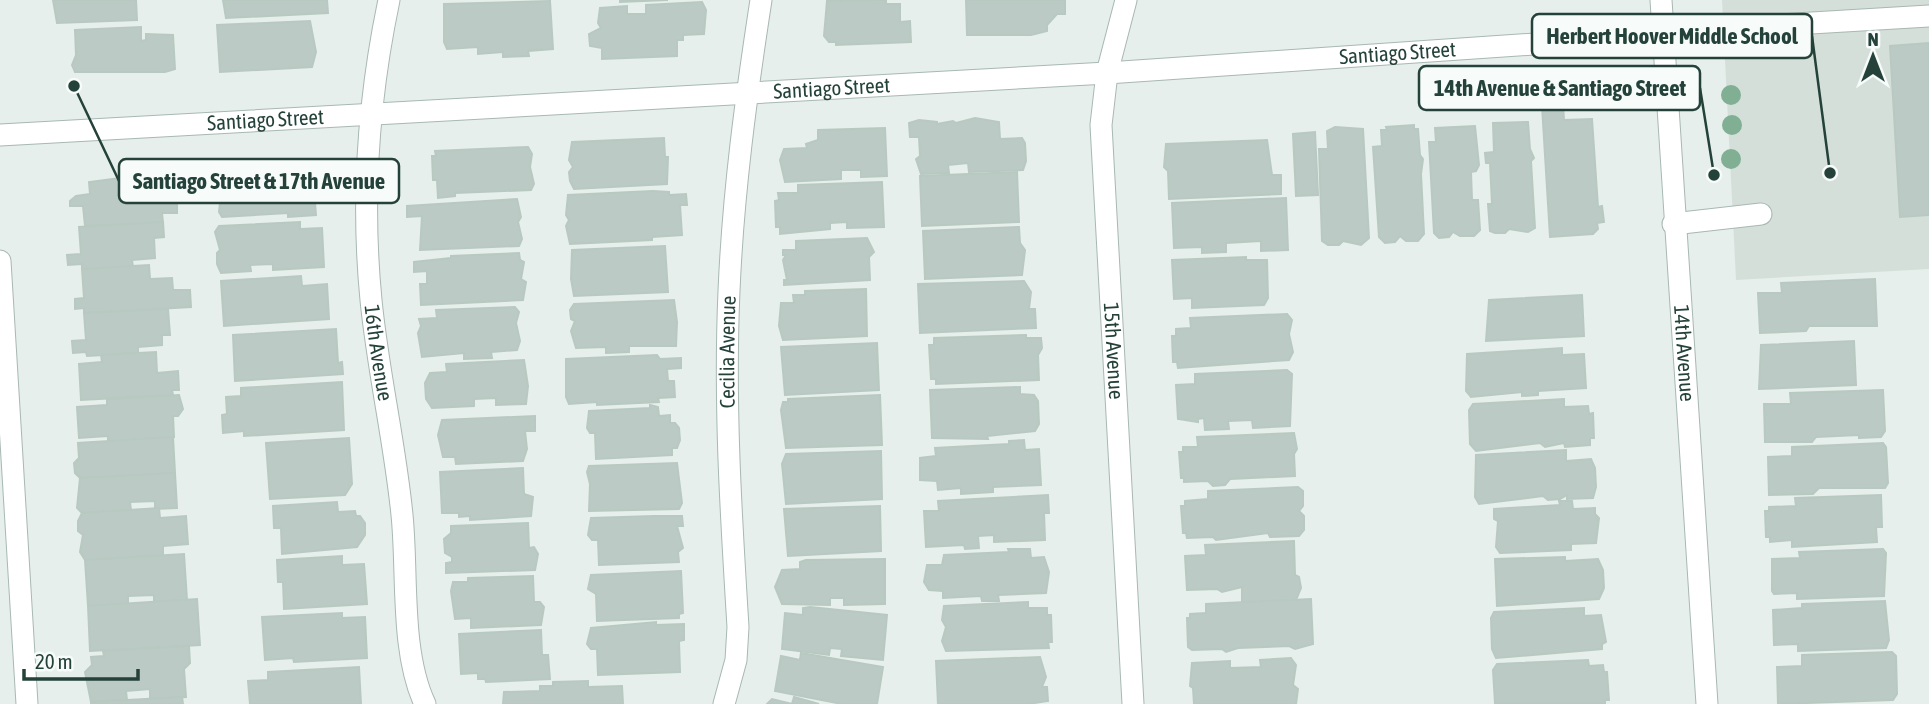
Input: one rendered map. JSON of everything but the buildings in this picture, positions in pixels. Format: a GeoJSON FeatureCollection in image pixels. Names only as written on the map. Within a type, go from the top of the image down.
{"type":"FeatureCollection","features":[{"type":"Feature","properties":{"kind":"street","name":"16th Avenue"},"geometry":{"type":"LineString","coordinates":[[389,0],[370,115],[365,186],[371,303],[396,454],[414,670],[425,704]]}},
{"type":"Feature","properties":{"kind":"street","name":"Cecilia Avenue"},"geometry":{"type":"LineString","coordinates":[[724,704],[736,660],[738,627],[728,453],[728,295],[738,164],[761,0]]}},
{"type":"Feature","properties":{"kind":"street","name":"15th Avenue"},"geometry":{"type":"LineString","coordinates":[[1126,0],[1107,74],[1101,125],[1133,704]]}},
{"type":"Feature","properties":{"kind":"street","name":"14th Avenue"},"geometry":{"type":"LineString","coordinates":[[1661,0],[1706,704]]}},
{"type":"Feature","properties":{"kind":"street","name":"Santiago Street"},"geometry":{"type":"LineString","coordinates":[[0,135],[1107,74],[1929,16]]}},
{"type":"Feature","properties":{"kind":"street"},"geometry":{"type":"LineString","coordinates":[[1674,224],[1760,214]]}},
{"type":"Feature","properties":{"kind":"street"},"geometry":{"type":"LineString","coordinates":[[0,261],[27,704]]}},
{"type":"Feature","properties":{"kind":"shaded area"},"geometry":{"type":"Polygon","coordinates":[[[1722,0],[1929,0],[1929,269],[1736,280],[1722,0]]]}},
{"type":"Feature","properties":{"kind":"place","name":"Santiago Street & 17th Avenue"},"geometry":{"type":"Point","coordinates":[74,86]}},
{"type":"Feature","properties":{"kind":"place","name":"Herbert Hoover Middle School"},"geometry":{"type":"Point","coordinates":[1830,173]}},
{"type":"Feature","properties":{"kind":"place","name":"14th Avenue & Santiago Street"},"geometry":{"type":"Point","coordinates":[1714,175]}}]}
